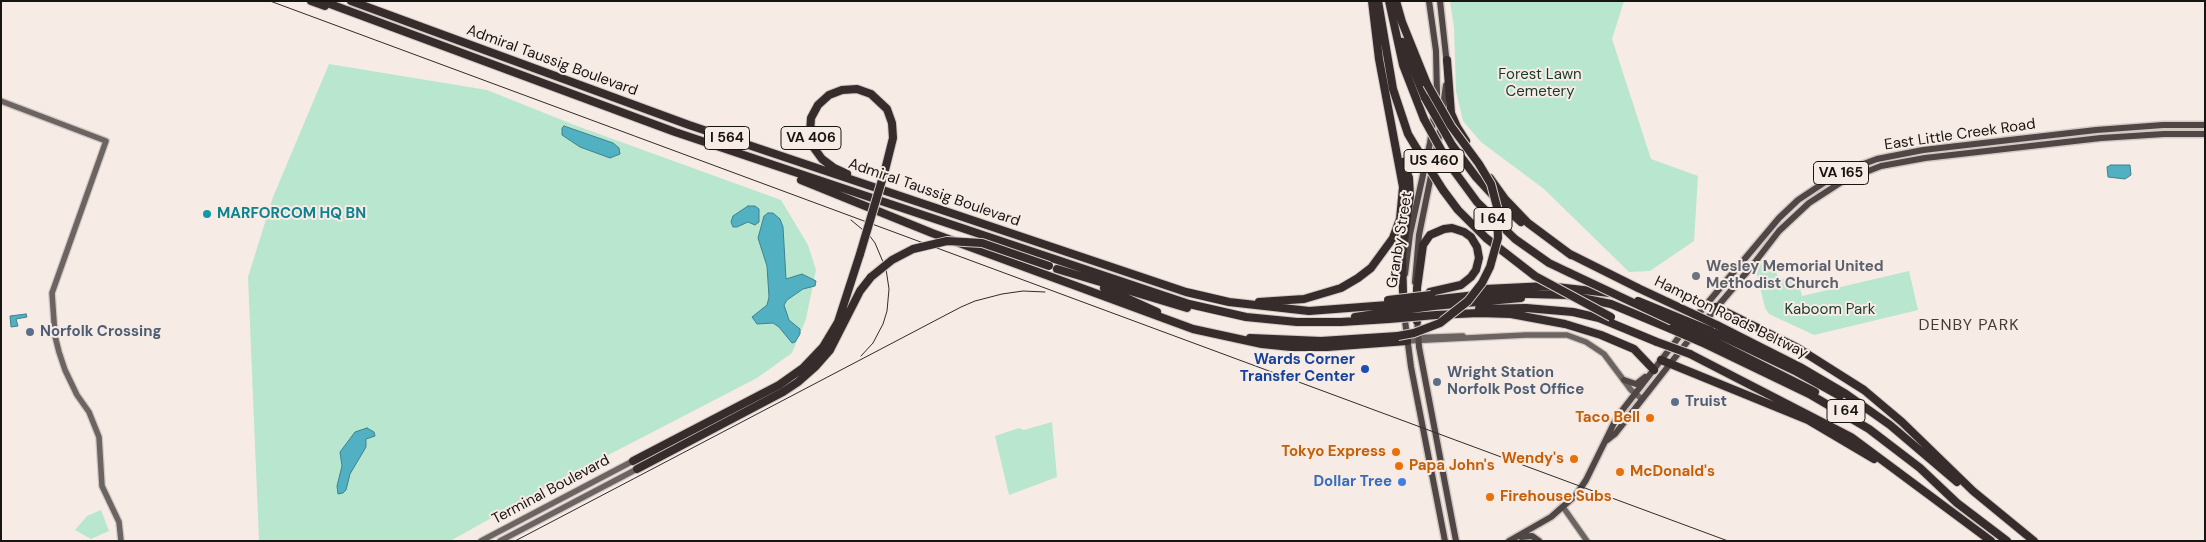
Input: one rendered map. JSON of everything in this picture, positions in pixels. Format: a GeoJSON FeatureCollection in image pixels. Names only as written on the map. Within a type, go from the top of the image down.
{"type":"FeatureCollection","features":[{"type":"Feature","properties":{"kind":"highway"},"geometry":{"type":"LineString","coordinates":[[311,1],[656,128],[671,131],[1169,298],[1246,317]]}},
{"type":"Feature","properties":{"kind":"highway","name":"Admiral Taussig Boulevard"},"geometry":{"type":"LineString","coordinates":[[322,1],[671,131]]}},
{"type":"Feature","properties":{"kind":"highway","name":"Admiral Taussig Boulevard"},"geometry":{"type":"LineString","coordinates":[[351,1],[688,125],[1186,292],[1229,302]]}},
{"type":"Feature","properties":{"kind":"highway"},"geometry":{"type":"LineString","coordinates":[[365,1],[455,35],[493,54]]}},
{"type":"Feature","properties":{"kind":"highway"},"geometry":{"type":"LineString","coordinates":[[1229,302],[1281,302],[1313,297],[1341,288],[1371,268],[1393,238],[1400,219],[1403,203],[1403,182],[1379,60],[1372,1]]}},
{"type":"Feature","properties":{"kind":"highway","name":"I 64"},"geometry":{"type":"LineString","coordinates":[[1378,1],[1393,89],[1408,134],[1443,190],[1458,210],[1486,238],[1535,276],[1658,341],[1690,354],[1831,426],[1911,480],[1991,541]]}},
{"type":"Feature","properties":{"kind":"highway","name":"I 64"},"geometry":{"type":"LineString","coordinates":[[1391,1],[1403,65],[1424,119],[1450,164],[1490,216],[1515,239],[1549,263],[1706,337]]}},
{"type":"Feature","properties":{"kind":"highway","name":"Hampton Roads Beltway"},"geometry":{"type":"LineString","coordinates":[[1391,1],[1404,47],[1425,98],[1452,145],[1476,177],[1511,214],[1546,240],[1571,255],[1717,325],[1826,382],[1865,407],[1924,453],[2029,541]]}},
{"type":"Feature","properties":{"kind":"highway"},"geometry":{"type":"LineString","coordinates":[[671,131],[790,175],[932,233],[1193,329],[1262,344],[1299,347],[1327,347],[1405,341],[1414,333],[1440,323],[1468,301],[1488,272],[1498,238],[1497,207],[1487,176],[1451,126],[1427,84],[1402,22],[1396,1]]}},
{"type":"Feature","properties":{"kind":"highway"},"geometry":{"type":"LineString","coordinates":[[1447,60],[1451,109],[1462,135],[1494,184],[1514,209],[1528,223],[1571,255]]}},
{"type":"Feature","properties":{"kind":"highway","name":"VA 406"},"geometry":{"type":"LineString","coordinates":[[633,461],[779,385],[803,368],[823,347],[838,322],[860,254],[885,170],[892,145],[893,130],[890,116],[882,103],[871,94],[857,89],[842,90],[823,100],[814,111],[810,133],[814,148],[828,164],[846,174],[936,204],[964,218]]}},
{"type":"Feature","properties":{"kind":"highway"},"geometry":{"type":"LineString","coordinates":[[1394,136],[1409,178],[1410,189],[1410,208],[1402,256],[1403,292]]}},
{"type":"Feature","properties":{"kind":"highway"},"geometry":{"type":"LineString","coordinates":[[1452,228],[1464,232],[1475,243],[1479,254],[1479,263],[1476,270],[1471,277],[1415,318],[1423,245],[1430,236],[1444,229],[1452,228]]}},
{"type":"Feature","properties":{"kind":"highway"},"geometry":{"type":"LineString","coordinates":[[637,469],[783,392],[798,382],[830,350],[860,291],[871,277],[892,260],[913,249],[947,241],[975,242],[1057,269],[1174,320],[1213,333]]}},
{"type":"Feature","properties":{"kind":"highway"},"geometry":{"type":"LineString","coordinates":[[1057,269],[1176,306],[1218,315],[1297,322],[1326,322],[1514,286],[1547,286],[1591,290],[1638,301],[1851,418],[1920,468],[2007,541]]}},
{"type":"Feature","properties":{"kind":"highway"},"geometry":{"type":"LineString","coordinates":[[1433,303],[1566,295],[1611,304],[1671,328],[1706,337],[1803,376],[1845,399],[1899,438],[1924,453]]}},
{"type":"Feature","properties":{"kind":"highway"},"geometry":{"type":"LineString","coordinates":[[1389,309],[1416,296],[1466,313],[1511,314],[1565,324],[1634,349],[1654,370]]}},
{"type":"Feature","properties":{"kind":"highway"},"geometry":{"type":"LineString","coordinates":[[1229,302],[1290,308],[1389,309],[1415,318]]}},
{"type":"Feature","properties":{"kind":"highway"},"geometry":{"type":"LineString","coordinates":[[1433,303],[1566,311],[1599,318],[1658,341]]}},
{"type":"Feature","properties":{"kind":"highway"},"geometry":{"type":"LineString","coordinates":[[1716,307],[1796,347],[1858,385],[1902,422],[1973,491],[2034,541]]}},
{"type":"Feature","properties":{"kind":"highway"},"geometry":{"type":"LineString","coordinates":[[1233,337],[1322,341],[1405,341]]}},
{"type":"Feature","properties":{"kind":"highway"},"geometry":{"type":"LineString","coordinates":[[1661,360],[1808,420],[1911,480]]}},
{"type":"Feature","properties":{"kind":"main road","name":"Granby Street"},"geometry":{"type":"LineString","coordinates":[[1429,1],[1436,51],[1437,94],[1430,143],[1410,234],[1403,292],[1405,341],[1445,541]]}},
{"type":"Feature","properties":{"kind":"main road","name":"Granby Street"},"geometry":{"type":"LineString","coordinates":[[1440,1],[1447,60],[1444,108],[1419,236],[1415,286],[1415,318],[1456,541]]}},
{"type":"Feature","properties":{"kind":"main road"},"geometry":{"type":"LineString","coordinates":[[1,101],[106,141],[52,293],[55,336],[59,352],[65,370],[77,395],[89,412],[99,437],[102,486],[119,522],[121,541]]}},
{"type":"Feature","properties":{"kind":"main road","name":"East Little Creek Road"},"geometry":{"type":"LineString","coordinates":[[1509,541],[1544,522],[1563,507],[1582,486],[1606,441],[1609,430],[1661,360],[1752,249],[1790,207],[1825,182],[1863,164],[1891,155],[1923,150],[2096,130],[2205,125]]}},
{"type":"Feature","properties":{"kind":"main road","name":"East Little Creek Road"},"geometry":{"type":"LineString","coordinates":[[1606,441],[1615,434],[1670,363],[1779,231],[1797,213],[1831,187],[1867,171],[1893,163],[1925,158],[2092,139],[2164,134],[2205,134]]}},
{"type":"Feature","properties":{"kind":"main road"},"geometry":{"type":"LineString","coordinates":[[1704,308],[1716,307]]}},
{"type":"Feature","properties":{"kind":"main road"},"geometry":{"type":"LineString","coordinates":[[1405,341],[1470,337],[1567,335],[1598,348],[1610,360],[1635,394],[1642,399]]}},
{"type":"Feature","properties":{"kind":"main road"},"geometry":{"type":"LineString","coordinates":[[1624,380],[1636,384],[1654,370]]}},
{"type":"Feature","properties":{"kind":"main road","name":"Terminal Boulevard"},"geometry":{"type":"LineString","coordinates":[[481,541],[633,461]]}},
{"type":"Feature","properties":{"kind":"main road","name":"Terminal Boulevard"},"geometry":{"type":"LineString","coordinates":[[500,541],[637,469]]}},
{"type":"Feature","properties":{"kind":"main road"},"geometry":{"type":"LineString","coordinates":[[1563,507],[1587,541]]}},
{"type":"Feature","properties":{"kind":"main road"},"geometry":{"type":"LineString","coordinates":[[1517,537],[1532,536],[1539,541]]}},
{"type":"Feature","properties":{"kind":"green space","name":"Forest Lawn Cemetery"},"geometry":{"type":"Polygon","coordinates":[[[1450,1],[1624,1],[1612,39],[1651,159],[1698,176],[1694,241],[1650,271],[1629,272],[1544,189],[1481,142],[1463,121],[1456,91],[1454,27],[1450,1]]]}},
{"type":"Feature","properties":{"kind":"green space"},"geometry":{"type":"Polygon","coordinates":[[[329,64],[487,90],[577,126],[781,200],[808,245],[816,270],[806,319],[792,353],[757,378],[558,481],[450,541],[259,541],[248,277],[273,197],[329,64]]]}},
{"type":"Feature","properties":{"kind":"green space","name":"Kaboom Park"},"geometry":{"type":"Polygon","coordinates":[[[1774,260],[1778,280],[1797,276],[1802,296],[1909,271],[1918,310],[1814,335],[1769,314],[1765,308],[1756,270],[1761,263],[1774,260]]]}},
{"type":"Feature","properties":{"kind":"green space"},"geometry":{"type":"Polygon","coordinates":[[[1052,422],[1057,477],[1009,495],[995,436],[1019,428],[1024,430],[1052,422]]]}},
{"type":"Feature","properties":{"kind":"green space"},"geometry":{"type":"Polygon","coordinates":[[[101,510],[109,531],[91,539],[75,530],[87,516],[101,510]]]}},
{"type":"Feature","properties":{"kind":"water"},"geometry":{"type":"Polygon","coordinates":[[[564,126],[613,143],[619,148],[620,154],[610,158],[580,147],[562,135],[562,128],[564,126]]]}},
{"type":"Feature","properties":{"kind":"water"},"geometry":{"type":"Polygon","coordinates":[[[2111,165],[2130,165],[2131,175],[2125,179],[2108,177],[2107,167],[2111,165]]]}},
{"type":"Feature","properties":{"kind":"water"},"geometry":{"type":"Polygon","coordinates":[[[748,206],[755,206],[759,209],[759,222],[755,225],[748,222],[733,227],[731,222],[733,216],[748,206]]]}},
{"type":"Feature","properties":{"kind":"water"},"geometry":{"type":"Polygon","coordinates":[[[768,213],[773,213],[780,219],[783,227],[786,279],[802,274],[816,281],[815,286],[803,289],[787,300],[784,305],[789,320],[800,329],[800,334],[795,342],[792,343],[779,327],[773,323],[757,324],[752,317],[767,305],[769,297],[767,266],[758,238],[764,216],[768,213]]]}},
{"type":"Feature","properties":{"kind":"water"},"geometry":{"type":"Polygon","coordinates":[[[26,314],[27,317],[16,319],[18,326],[11,327],[10,316],[26,314]]]}},
{"type":"Feature","properties":{"kind":"water"},"geometry":{"type":"Polygon","coordinates":[[[367,428],[374,432],[375,436],[366,439],[366,447],[350,474],[346,490],[338,494],[337,486],[342,466],[340,452],[355,432],[367,428]]]}},
{"type":"Feature","properties":{"kind":"railway"},"geometry":{"type":"LineString","coordinates":[[270,1],[1728,541]]}},
{"type":"Feature","properties":{"kind":"railway"},"geometry":{"type":"LineString","coordinates":[[851,220],[869,235],[875,243],[886,269],[889,289],[887,311],[883,324],[873,343],[861,356]]}},
{"type":"Feature","properties":{"kind":"railway"},"geometry":{"type":"LineString","coordinates":[[515,541],[961,307],[1002,294],[1023,291],[1045,292]]}},
{"type":"Feature","properties":{"kind":"place","name":"MARFORCOM HQ BN"},"geometry":{"type":"Point","coordinates":[207,214]}},
{"type":"Feature","properties":{"kind":"place","name":"Wesley Memorial United Methodist Church"},"geometry":{"type":"Point","coordinates":[1696,276]}},
{"type":"Feature","properties":{"kind":"place","name":"Norfolk Crossing"},"geometry":{"type":"Point","coordinates":[30,332]}},
{"type":"Feature","properties":{"kind":"place","name":"Wards Corner Transfer Center"},"geometry":{"type":"Point","coordinates":[1365,369]}},
{"type":"Feature","properties":{"kind":"place","name":"Wright Station Norfolk Post Office"},"geometry":{"type":"Point","coordinates":[1437,382]}},
{"type":"Feature","properties":{"kind":"place","name":"Truist"},"geometry":{"type":"Point","coordinates":[1675,402]}},
{"type":"Feature","properties":{"kind":"place","name":"Taco Bell"},"geometry":{"type":"Point","coordinates":[1650,418]}},
{"type":"Feature","properties":{"kind":"place","name":"Tokyo Express"},"geometry":{"type":"Point","coordinates":[1396,452]}},
{"type":"Feature","properties":{"kind":"place","name":"Wendy's"},"geometry":{"type":"Point","coordinates":[1574,459]}},
{"type":"Feature","properties":{"kind":"place","name":"Papa John's"},"geometry":{"type":"Point","coordinates":[1399,466]}},
{"type":"Feature","properties":{"kind":"place","name":"McDonald's"},"geometry":{"type":"Point","coordinates":[1620,472]}},
{"type":"Feature","properties":{"kind":"place","name":"Dollar Tree"},"geometry":{"type":"Point","coordinates":[1402,482]}},
{"type":"Feature","properties":{"kind":"place","name":"Firehouse Subs"},"geometry":{"type":"Point","coordinates":[1490,497]}},
{"type":"Feature","properties":{"kind":"district","name":"DENBY PARK"},"geometry":{"type":"Point","coordinates":[1969,326]}}]}
